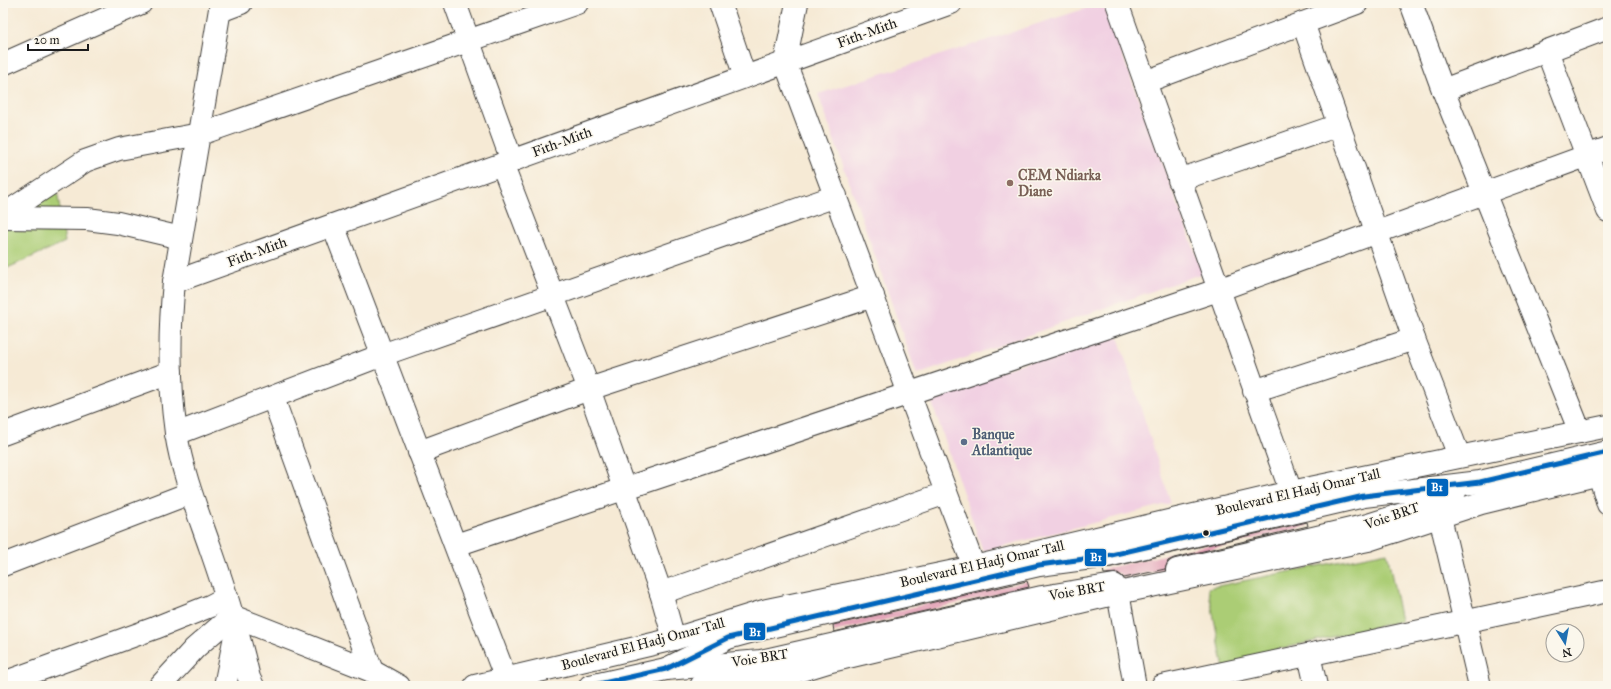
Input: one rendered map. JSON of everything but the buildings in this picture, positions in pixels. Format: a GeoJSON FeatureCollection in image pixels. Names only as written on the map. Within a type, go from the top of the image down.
{"type":"FeatureCollection","features":[{"type":"Feature","properties":{"kind":"street"},"geometry":{"type":"LineString","coordinates":[[3,64],[142,3]]}},
{"type":"Feature","properties":{"kind":"street"},"geometry":{"type":"LineString","coordinates":[[242,3],[220,7],[200,134],[181,238],[170,321],[171,372],[176,434],[190,493],[232,614],[249,678],[253,686]]}},
{"type":"Feature","properties":{"kind":"street"},"geometry":{"type":"LineString","coordinates":[[455,3],[552,296],[589,389],[661,593],[674,639]]}},
{"type":"Feature","properties":{"kind":"street"},"geometry":{"type":"LineString","coordinates":[[3,216],[85,161],[119,149],[200,134],[469,42],[577,3]]}},
{"type":"Feature","properties":{"kind":"street"},"geometry":{"type":"LineString","coordinates":[[720,3],[745,77]]}},
{"type":"Feature","properties":{"kind":"street"},"geometry":{"type":"LineString","coordinates":[[798,3],[785,62],[974,567]]}},
{"type":"Feature","properties":{"kind":"street","name":"Fith-Mith"},"geometry":{"type":"LineString","coordinates":[[174,282],[951,3]]}},
{"type":"Feature","properties":{"kind":"street"},"geometry":{"type":"LineString","coordinates":[[1117,3],[1291,492]]}},
{"type":"Feature","properties":{"kind":"street"},"geometry":{"type":"LineString","coordinates":[[1145,82],[1357,3]]}},
{"type":"Feature","properties":{"kind":"street"},"geometry":{"type":"LineString","coordinates":[[1411,3],[1443,90],[1580,432]]}},
{"type":"Feature","properties":{"kind":"street"},"geometry":{"type":"LineString","coordinates":[[1303,23],[1414,339],[1459,456]]}},
{"type":"Feature","properties":{"kind":"street"},"geometry":{"type":"LineString","coordinates":[[1443,90],[1608,28]]}},
{"type":"Feature","properties":{"kind":"street"},"geometry":{"type":"LineString","coordinates":[[1547,51],[1608,211]]}},
{"type":"Feature","properties":{"kind":"street"},"geometry":{"type":"LineString","coordinates":[[1180,180],[1339,125]]}},
{"type":"Feature","properties":{"kind":"street"},"geometry":{"type":"LineString","coordinates":[[456,545],[1218,290],[1608,148]]}},
{"type":"Feature","properties":{"kind":"street"},"geometry":{"type":"LineString","coordinates":[[176,434],[382,355],[836,196]]}},
{"type":"Feature","properties":{"kind":"street"},"geometry":{"type":"LineString","coordinates":[[3,216],[87,219],[118,223],[181,238]]}},
{"type":"Feature","properties":{"kind":"street"},"geometry":{"type":"LineString","coordinates":[[333,225],[506,679]]}},
{"type":"Feature","properties":{"kind":"street"},"geometry":{"type":"LineString","coordinates":[[419,452],[589,389],[873,296]]}},
{"type":"Feature","properties":{"kind":"street"},"geometry":{"type":"LineString","coordinates":[[1254,391],[1414,339]]}},
{"type":"Feature","properties":{"kind":"street"},"geometry":{"type":"LineString","coordinates":[[3,434],[171,372]]}},
{"type":"Feature","properties":{"kind":"street"},"geometry":{"type":"LineString","coordinates":[[273,398],[372,671]]}},
{"type":"Feature","properties":{"kind":"street","name":"Boulevard El Hadj Omar Tall"},"geometry":{"type":"LineString","coordinates":[[475,686],[674,639],[768,610],[974,567],[1291,492],[1608,426]]}},
{"type":"Feature","properties":{"kind":"street","name":"Voie BRT"},"geometry":{"type":"LineString","coordinates":[[666,669],[728,638],[1039,565],[1107,556],[1364,496],[1480,482],[1608,452]]}},
{"type":"Feature","properties":{"kind":"street"},"geometry":{"type":"LineString","coordinates":[[701,686],[782,676],[831,661],[1118,593],[1368,540],[1481,503],[1604,473],[1608,504]]}},
{"type":"Feature","properties":{"kind":"street","name":"Voie BRT"},"geometry":{"type":"LineString","coordinates":[[590,686],[666,669],[761,661],[1042,597],[1115,584],[1368,525],[1406,513],[1480,482]]}},
{"type":"Feature","properties":{"kind":"street"},"geometry":{"type":"LineString","coordinates":[[3,565],[190,493]]}},
{"type":"Feature","properties":{"kind":"street"},"geometry":{"type":"LineString","coordinates":[[661,593],[946,493]]}},
{"type":"Feature","properties":{"kind":"street"},"geometry":{"type":"LineString","coordinates":[[1440,517],[1466,621],[1480,686]]}},
{"type":"Feature","properties":{"kind":"street"},"geometry":{"type":"LineString","coordinates":[[1162,686],[1608,590]]}},
{"type":"Feature","properties":{"kind":"street"},"geometry":{"type":"LineString","coordinates":[[1118,593],[1135,686]]}},
{"type":"Feature","properties":{"kind":"street"},"geometry":{"type":"LineString","coordinates":[[3,683],[155,628],[210,606],[372,671],[399,686]]}},
{"type":"Feature","properties":{"kind":"street"},"geometry":{"type":"LineString","coordinates":[[160,686],[195,648],[232,614]]}},
{"type":"Feature","properties":{"kind":"street"},"geometry":{"type":"LineString","coordinates":[[224,686],[232,614]]}},
{"type":"Feature","properties":{"kind":"street"},"geometry":{"type":"LineString","coordinates":[[1309,654],[1316,686]]}},
{"type":"Feature","properties":{"kind":"shaded area","name":"CEM Ndiarka Diane"},"geometry":{"type":"Polygon","coordinates":[[[1103,3],[1203,273],[917,375],[818,94],[1103,3]]]}},
{"type":"Feature","properties":{"kind":"shaded area"},"geometry":{"type":"Polygon","coordinates":[[[1117,333],[1171,503],[983,551],[929,394],[1117,333]]]}},
{"type":"Feature","properties":{"kind":"green space"},"geometry":{"type":"Polygon","coordinates":[[[56,184],[65,242],[3,270],[3,208],[56,184]]]}},
{"type":"Feature","properties":{"kind":"green space"},"geometry":{"type":"Polygon","coordinates":[[[1387,552],[1401,621],[1275,650],[1277,658],[1224,669],[1208,588],[1387,552]]]}},
{"type":"Feature","properties":{"kind":"transit line","name":"B1"},"geometry":{"type":"LineString","coordinates":[[590,686],[666,669],[728,638],[1039,565],[1107,556],[1364,496],[1480,482],[1608,452]]}},
{"type":"Feature","properties":{"kind":"place","name":"CEM Ndiarka Diane"},"geometry":{"type":"Point","coordinates":[1010,183]}},
{"type":"Feature","properties":{"kind":"place","name":"Banque Atlantique"},"geometry":{"type":"Point","coordinates":[964,442]}}]}
